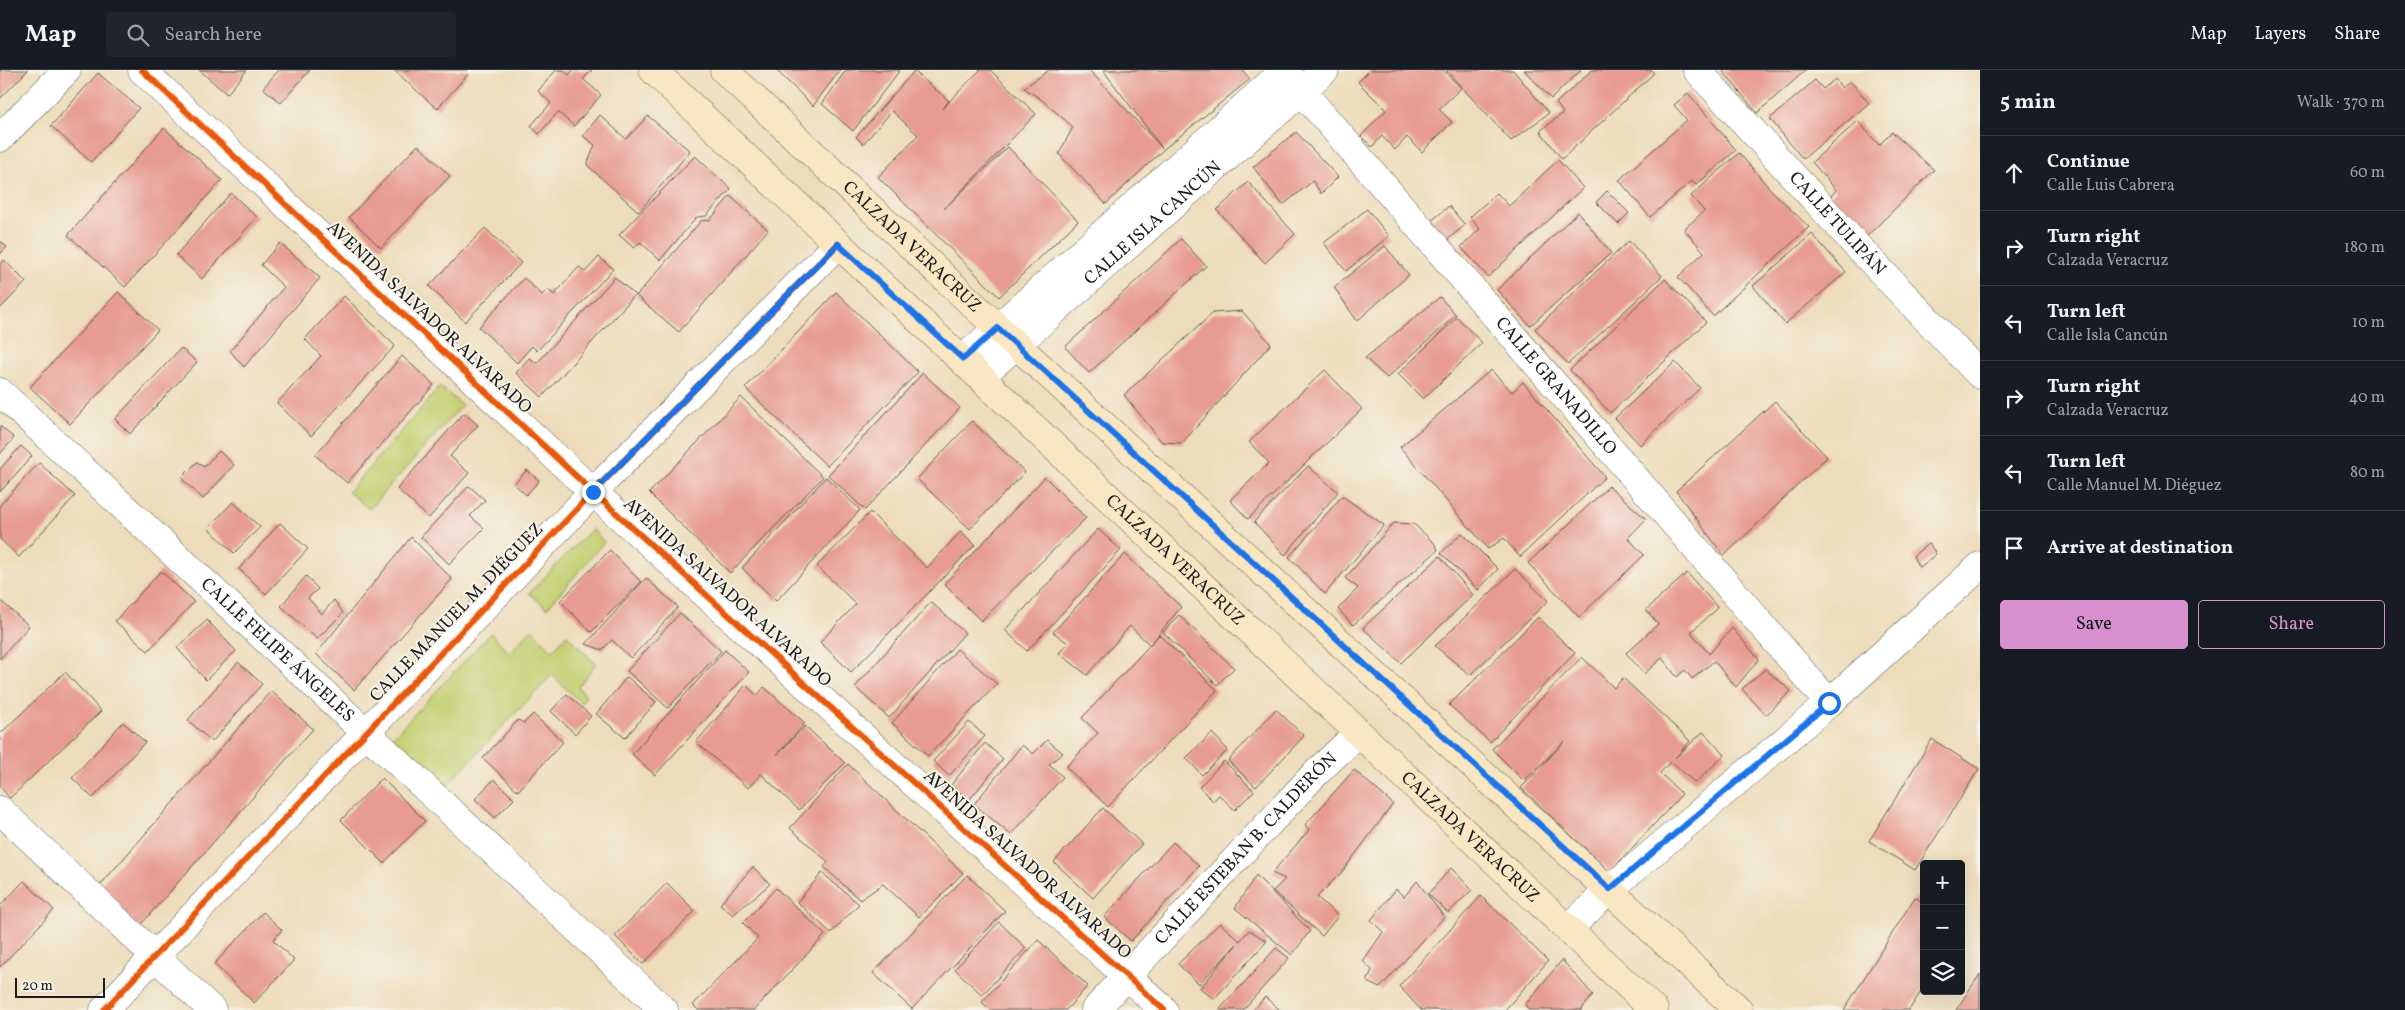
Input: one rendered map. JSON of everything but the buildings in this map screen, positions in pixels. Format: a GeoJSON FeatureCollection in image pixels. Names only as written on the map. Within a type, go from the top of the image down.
{"type":"FeatureCollection","features":[{"type":"Feature","properties":{"kind":"main road","name":"CALZADA VERACRUZ"},"geometry":{"type":"LineString","coordinates":[[653,70],[1654,1010]]}},
{"type":"Feature","properties":{"kind":"main road","name":"CALZADA VERACRUZ"},"geometry":{"type":"LineString","coordinates":[[724,70],[1007,336],[1610,889],[1739,1010]]}},
{"type":"Feature","properties":{"kind":"street"},"geometry":{"type":"LineString","coordinates":[[0,138],[67,70]]}},
{"type":"Feature","properties":{"kind":"street","name":"AVENIDA SALVADOR ALVARADO"},"geometry":{"type":"LineString","coordinates":[[142,70],[593,492],[1164,1010]]}},
{"type":"Feature","properties":{"kind":"street","name":"CALLE ISLA CANCÚN"},"geometry":{"type":"LineString","coordinates":[[972,368],[1284,70]]}},
{"type":"Feature","properties":{"kind":"street","name":"CALLE GRANADILLO"},"geometry":{"type":"LineString","coordinates":[[1284,70],[1829,703]]}},
{"type":"Feature","properties":{"kind":"street","name":"CALLE ISLA CANCÚN"},"geometry":{"type":"LineString","coordinates":[[1007,336],[1325,70]]}},
{"type":"Feature","properties":{"kind":"street","name":"CALLE TULIPÁN"},"geometry":{"type":"LineString","coordinates":[[1697,70],[1858,247],[1980,375]]}},
{"type":"Feature","properties":{"kind":"street","name":"CALLE MANUEL M. DIÉGUEZ"},"geometry":{"type":"LineString","coordinates":[[104,1010],[593,492],[838,244]]}},
{"type":"Feature","properties":{"kind":"street","name":"CALLE FELIPE ÁNGELES"},"geometry":{"type":"LineString","coordinates":[[0,392],[664,1010]]}},
{"type":"Feature","properties":{"kind":"street"},"geometry":{"type":"LineString","coordinates":[[1568,929],[1610,889],[1829,703],[1980,566]]}},
{"type":"Feature","properties":{"kind":"street","name":"CALLE ESTEBAN B. CALDERÓN"},"geometry":{"type":"LineString","coordinates":[[1095,1010],[1312,777],[1358,733]]}},
{"type":"Feature","properties":{"kind":"street"},"geometry":{"type":"LineString","coordinates":[[0,810],[212,1010]]}},
{"type":"Feature","properties":{"kind":"green space"},"geometry":{"type":"Polygon","coordinates":[[[440,387],[462,405],[369,509],[348,492],[440,387]]]}},
{"type":"Feature","properties":{"kind":"green space"},"geometry":{"type":"Polygon","coordinates":[[[592,529],[604,542],[547,608],[529,593],[592,529]]]}},
{"type":"Feature","properties":{"kind":"green space"},"geometry":{"type":"Polygon","coordinates":[[[532,629],[552,651],[567,635],[596,664],[578,687],[586,696],[581,703],[552,675],[444,788],[390,740],[491,633],[509,653],[532,629]]]}},
{"type":"Feature","properties":{"kind":"cycle path"},"geometry":{"type":"LineString","coordinates":[[142,70],[593,492],[1164,1010]]}},
{"type":"Feature","properties":{"kind":"cycle path"},"geometry":{"type":"LineString","coordinates":[[104,1010],[593,492],[838,244]]}},
{"type":"Feature","properties":{"kind":"route"},"geometry":{"type":"LineString","coordinates":[[593,492],[838,244],[963,359],[998,328],[1610,889],[1829,703]]}}]}
